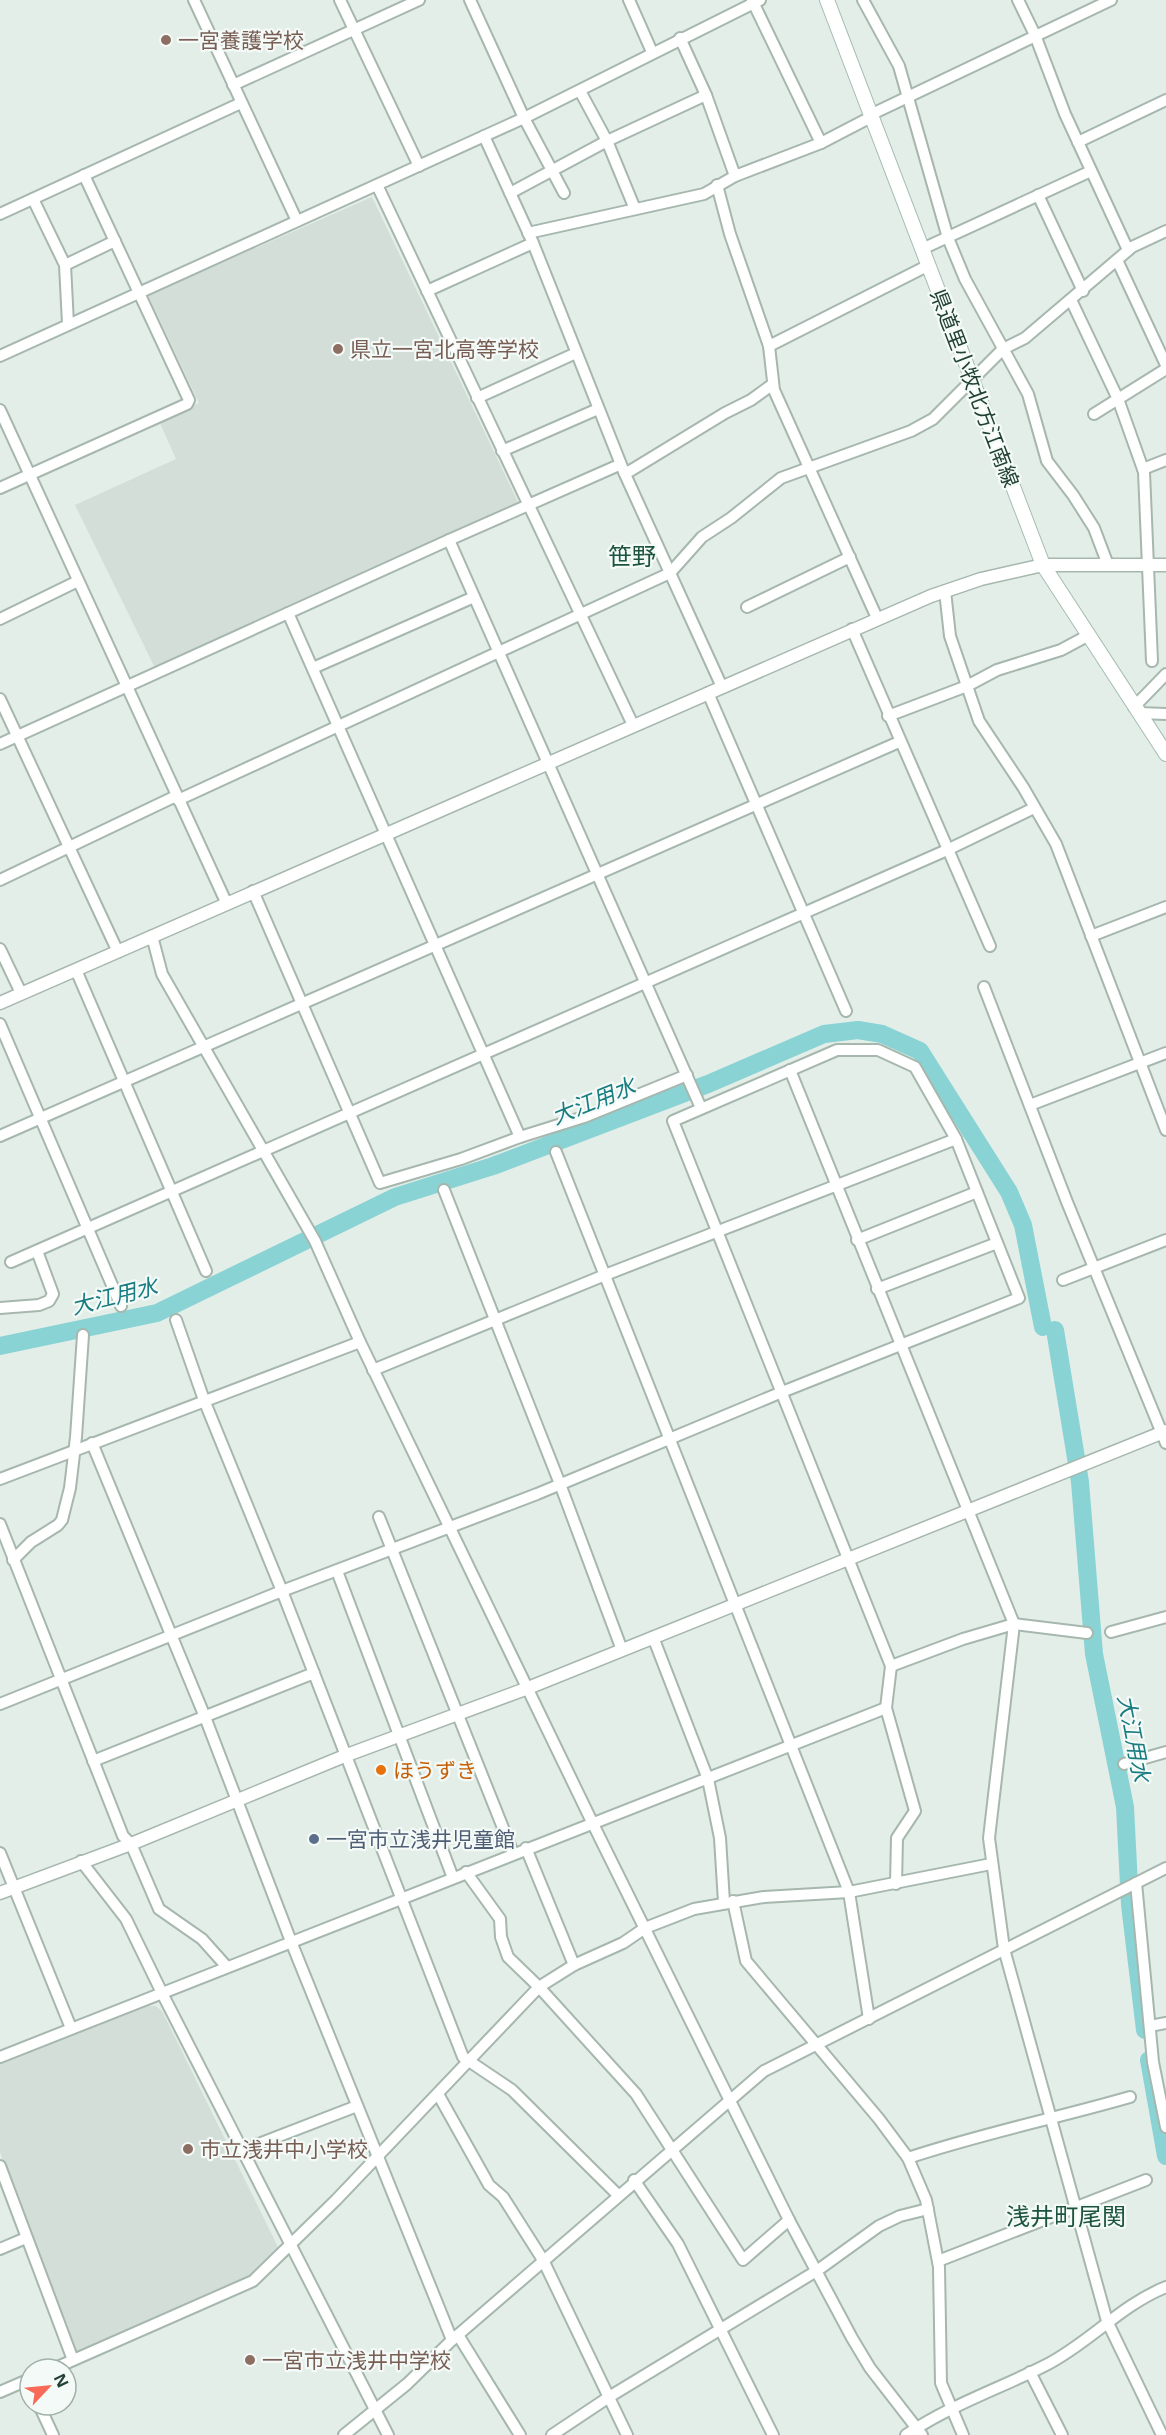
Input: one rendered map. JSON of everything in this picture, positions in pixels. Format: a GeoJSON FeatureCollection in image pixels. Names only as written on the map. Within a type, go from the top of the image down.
{"type":"FeatureCollection","features":[{"type":"Feature","properties":{"kind":"main road","name":"県道里小牧北方江南線"},"geometry":{"type":"LineString","coordinates":[[827,0],[1042,565],[1166,754]]}},
{"type":"Feature","properties":{"kind":"street"},"geometry":{"type":"LineString","coordinates":[[194,0],[297,221]]}},
{"type":"Feature","properties":{"kind":"street"},"geometry":{"type":"LineString","coordinates":[[340,0],[419,166]]}},
{"type":"Feature","properties":{"kind":"street"},"geometry":{"type":"LineString","coordinates":[[233,85],[420,0]]}},
{"type":"Feature","properties":{"kind":"street"},"geometry":{"type":"LineString","coordinates":[[470,0],[524,118],[564,193]]}},
{"type":"Feature","properties":{"kind":"street"},"geometry":{"type":"LineString","coordinates":[[629,0],[652,52]]}},
{"type":"Feature","properties":{"kind":"street"},"geometry":{"type":"LineString","coordinates":[[863,0],[899,66],[948,238],[965,279],[1028,394],[1047,461],[1094,528],[1108,565]]}},
{"type":"Feature","properties":{"kind":"street"},"geometry":{"type":"LineString","coordinates":[[1018,0],[1035,35],[1078,142],[1128,250]]}},
{"type":"Feature","properties":{"kind":"street"},"geometry":{"type":"LineString","coordinates":[[427,291],[531,238],[635,209],[704,194],[735,176],[821,143],[907,95],[1111,0]]}},
{"type":"Feature","properties":{"kind":"street"},"geometry":{"type":"LineString","coordinates":[[0,356],[524,118],[755,1],[821,143]]}},
{"type":"Feature","properties":{"kind":"street"},"geometry":{"type":"LineString","coordinates":[[680,38],[706,95],[735,176]]}},
{"type":"Feature","properties":{"kind":"street"},"geometry":{"type":"LineString","coordinates":[[580,91],[608,141],[635,209]]}},
{"type":"Feature","properties":{"kind":"street"},"geometry":{"type":"LineString","coordinates":[[510,193],[608,141],[706,95]]}},
{"type":"Feature","properties":{"kind":"street"},"geometry":{"type":"LineString","coordinates":[[1078,142],[1166,100]]}},
{"type":"Feature","properties":{"kind":"street"},"geometry":{"type":"LineString","coordinates":[[0,214],[241,103]]}},
{"type":"Feature","properties":{"kind":"street"},"geometry":{"type":"LineString","coordinates":[[484,136],[531,238],[622,469],[722,687]]}},
{"type":"Feature","properties":{"kind":"street"},"geometry":{"type":"LineString","coordinates":[[922,249],[1091,171]]}},
{"type":"Feature","properties":{"kind":"street"},"geometry":{"type":"LineString","coordinates":[[0,489],[187,404],[189,400],[84,175]]}},
{"type":"Feature","properties":{"kind":"street"},"geometry":{"type":"LineString","coordinates":[[377,185],[633,725]]}},
{"type":"Feature","properties":{"kind":"street"},"geometry":{"type":"LineString","coordinates":[[717,185],[730,234],[769,346],[773,384],[808,469],[877,618]]}},
{"type":"Feature","properties":{"kind":"street"},"geometry":{"type":"LineString","coordinates":[[1038,195],[1083,291]]}},
{"type":"Feature","properties":{"kind":"street"},"geometry":{"type":"LineString","coordinates":[[33,199],[65,265],[68,324]]}},
{"type":"Feature","properties":{"kind":"street"},"geometry":{"type":"LineString","coordinates":[[0,880],[670,573],[702,537],[731,518],[781,478],[933,420],[1003,350],[1025,338],[1083,291],[1128,250],[1166,231]]}},
{"type":"Feature","properties":{"kind":"street"},"geometry":{"type":"LineString","coordinates":[[65,265],[115,241]]}},
{"type":"Feature","properties":{"kind":"street"},"geometry":{"type":"LineString","coordinates":[[1094,414],[1166,367],[1117,260]]}},
{"type":"Feature","properties":{"kind":"street"},"geometry":{"type":"LineString","coordinates":[[769,346],[929,265]]}},
{"type":"Feature","properties":{"kind":"street"},"geometry":{"type":"LineString","coordinates":[[1071,300],[1118,399],[1143,469],[1152,661]]}},
{"type":"Feature","properties":{"kind":"street"},"geometry":{"type":"LineString","coordinates":[[477,398],[576,353]]}},
{"type":"Feature","properties":{"kind":"street"},"geometry":{"type":"LineString","coordinates":[[0,744],[449,540],[622,469],[695,433],[773,384]]}},
{"type":"Feature","properties":{"kind":"street"},"geometry":{"type":"LineString","coordinates":[[502,451],[598,409]]}},
{"type":"Feature","properties":{"kind":"street"},"geometry":{"type":"LineString","coordinates":[[0,410],[226,902]]}},
{"type":"Feature","properties":{"kind":"street"},"geometry":{"type":"LineString","coordinates":[[1143,469],[1166,460]]}},
{"type":"Feature","properties":{"kind":"street"},"geometry":{"type":"LineString","coordinates":[[449,540],[596,875],[702,1108]]}},
{"type":"Feature","properties":{"kind":"street"},"geometry":{"type":"LineString","coordinates":[[747,607],[850,557]]}},
{"type":"Feature","properties":{"kind":"street"},"geometry":{"type":"LineString","coordinates":[[0,1003],[877,618],[945,591],[1042,565],[1166,565]]}},
{"type":"Feature","properties":{"kind":"street"},"geometry":{"type":"LineString","coordinates":[[0,619],[78,581]]}},
{"type":"Feature","properties":{"kind":"street"},"geometry":{"type":"LineString","coordinates":[[945,591],[950,636],[979,721],[1023,787],[1056,844],[1166,1130]]}},
{"type":"Feature","properties":{"kind":"street"},"geometry":{"type":"LineString","coordinates":[[313,668],[474,597]]}},
{"type":"Feature","properties":{"kind":"street"},"geometry":{"type":"LineString","coordinates":[[288,613],[388,834],[520,1137]]}},
{"type":"Feature","properties":{"kind":"street"},"geometry":{"type":"LineString","coordinates":[[852,629],[899,742],[990,946]]}},
{"type":"Feature","properties":{"kind":"street"},"geometry":{"type":"LineString","coordinates":[[888,716],[966,686],[997,670],[1061,650],[1089,635]]}},
{"type":"Feature","properties":{"kind":"street"},"geometry":{"type":"LineString","coordinates":[[1137,710],[1166,674]]}},
{"type":"Feature","properties":{"kind":"street"},"geometry":{"type":"LineString","coordinates":[[708,693],[846,1011]]}},
{"type":"Feature","properties":{"kind":"street"},"geometry":{"type":"LineString","coordinates":[[0,699],[118,952]]}},
{"type":"Feature","properties":{"kind":"street"},"geometry":{"type":"LineString","coordinates":[[1137,710],[1166,714]]}},
{"type":"Feature","properties":{"kind":"street"},"geometry":{"type":"LineString","coordinates":[[0,1136],[899,742]]}},
{"type":"Feature","properties":{"kind":"street"},"geometry":{"type":"LineString","coordinates":[[11,1262],[947,850],[1034,808]]}},
{"type":"Feature","properties":{"kind":"street"},"geometry":{"type":"LineString","coordinates":[[253,891],[380,1183],[691,1084]]}},
{"type":"Feature","properties":{"kind":"street"},"geometry":{"type":"LineString","coordinates":[[1091,936],[1166,907]]}},
{"type":"Feature","properties":{"kind":"street"},"geometry":{"type":"LineString","coordinates":[[152,936],[162,974],[264,1149],[312,1237],[360,1342],[593,1824],[789,2220],[870,2368],[919,2431]]}},
{"type":"Feature","properties":{"kind":"street"},"geometry":{"type":"LineString","coordinates":[[0,949],[21,993]]}},
{"type":"Feature","properties":{"kind":"street"},"geometry":{"type":"LineString","coordinates":[[76,970],[173,1190],[206,1271]]}},
{"type":"Feature","properties":{"kind":"street"},"geometry":{"type":"LineString","coordinates":[[0,1893],[131,1844],[346,1755],[528,1688],[1070,1469],[1165,1435],[1095,1269],[984,987]]}},
{"type":"Feature","properties":{"kind":"street"},"geometry":{"type":"LineString","coordinates":[[0,1023],[121,1306]]}},
{"type":"Feature","properties":{"kind":"street"},"geometry":{"type":"LineString","coordinates":[[0,1704],[282,1591],[560,1484],[782,1392],[1019,1298],[956,1138],[915,1067],[878,1050],[837,1050],[673,1121],[782,1392],[891,1666],[886,1708],[915,1811],[897,1838],[896,1884]]}},
{"type":"Feature","properties":{"kind":"street"},"geometry":{"type":"LineString","coordinates":[[1030,1105],[1166,1053]]}},
{"type":"Feature","properties":{"kind":"street"},"geometry":{"type":"LineString","coordinates":[[790,1070],[1014,1624],[989,1838],[1004,1950],[1107,2322],[1162,2435]]}},
{"type":"Feature","properties":{"kind":"street"},"geometry":{"type":"LineString","coordinates":[[374,1370],[605,1275],[956,1138]]}},
{"type":"Feature","properties":{"kind":"street"},"geometry":{"type":"LineString","coordinates":[[556,1152],[849,1892],[869,2019]]}},
{"type":"Feature","properties":{"kind":"street"},"geometry":{"type":"LineString","coordinates":[[444,1190],[560,1484],[622,1650]]}},
{"type":"Feature","properties":{"kind":"street"},"geometry":{"type":"LineString","coordinates":[[857,1240],[977,1192]]}},
{"type":"Feature","properties":{"kind":"street"},"geometry":{"type":"LineString","coordinates":[[1063,1281],[1166,1240]]}},
{"type":"Feature","properties":{"kind":"street"},"geometry":{"type":"LineString","coordinates":[[877,1289],[998,1243]]}},
{"type":"Feature","properties":{"kind":"street"},"geometry":{"type":"LineString","coordinates":[[0,1308],[39,1305],[49,1301],[53,1294],[37,1251]]}},
{"type":"Feature","properties":{"kind":"street"},"geometry":{"type":"LineString","coordinates":[[176,1320],[204,1400],[282,1591],[463,2057],[512,2090],[618,2195]]}},
{"type":"Feature","properties":{"kind":"street"},"geometry":{"type":"LineString","coordinates":[[13,1560],[31,1542],[62,1520],[74,1450],[83,1335]]}},
{"type":"Feature","properties":{"kind":"street"},"geometry":{"type":"LineString","coordinates":[[0,1479],[360,1342]]}},
{"type":"Feature","properties":{"kind":"street"},"geometry":{"type":"LineString","coordinates":[[92,1443],[206,1717],[292,1944],[357,2106],[455,2337],[520,2435]]}},
{"type":"Feature","properties":{"kind":"street"},"geometry":{"type":"LineString","coordinates":[[379,1517],[513,1853]]}},
{"type":"Feature","properties":{"kind":"street"},"geometry":{"type":"LineString","coordinates":[[0,1524],[123,1836],[131,1844],[159,1909],[202,1939],[227,1967]]}},
{"type":"Feature","properties":{"kind":"street"},"geometry":{"type":"LineString","coordinates":[[337,1571],[453,1878]]}},
{"type":"Feature","properties":{"kind":"street"},"geometry":{"type":"LineString","coordinates":[[1111,1632],[1166,1617]]}},
{"type":"Feature","properties":{"kind":"street"},"geometry":{"type":"LineString","coordinates":[[891,1666],[963,1639],[1014,1624],[1087,1634]]}},
{"type":"Feature","properties":{"kind":"street"},"geometry":{"type":"LineString","coordinates":[[653,1637],[708,1779],[720,1838],[728,1902],[746,1961],[818,2043],[908,2158],[928,2209],[938,2261],[942,2311],[941,2383],[963,2435]]}},
{"type":"Feature","properties":{"kind":"street"},"geometry":{"type":"LineString","coordinates":[[93,1761],[314,1673]]}},
{"type":"Feature","properties":{"kind":"street"},"geometry":{"type":"LineString","coordinates":[[0,2057],[227,1967],[292,1944],[513,1853],[593,1824],[790,1744],[886,1708]]}},
{"type":"Feature","properties":{"kind":"street"},"geometry":{"type":"LineString","coordinates":[[1124,1764],[1166,1752]]}},
{"type":"Feature","properties":{"kind":"street"},"geometry":{"type":"LineString","coordinates":[[526,1848],[573,1965]]}},
{"type":"Feature","properties":{"kind":"street"},"geometry":{"type":"LineString","coordinates":[[0,1853],[71,2028]]}},
{"type":"Feature","properties":{"kind":"street"},"geometry":{"type":"LineString","coordinates":[[81,1861],[126,1919],[388,2435]]}},
{"type":"Feature","properties":{"kind":"street"},"geometry":{"type":"LineString","coordinates":[[78,2358],[235,2291],[253,2281],[378,2157],[539,1987],[573,1965],[623,1944],[645,1928],[694,1909],[728,1902],[849,1892],[948,1875],[965,1868],[991,1864]]}},
{"type":"Feature","properties":{"kind":"street"},"geometry":{"type":"LineString","coordinates":[[344,2435],[407,2384],[455,2337],[506,2296],[543,2260],[634,2180],[764,2071],[1166,1868]]}},
{"type":"Feature","properties":{"kind":"street"},"geometry":{"type":"LineString","coordinates":[[466,1872],[500,1919],[501,1937],[508,1957],[539,1987],[636,2094],[743,2260],[789,2220]]}},
{"type":"Feature","properties":{"kind":"street"},"geometry":{"type":"LineString","coordinates":[[1132,1885],[1153,2062],[1166,2127]]}},
{"type":"Feature","properties":{"kind":"street"},"geometry":{"type":"LineString","coordinates":[[1150,2026],[1166,2023]]}},
{"type":"Feature","properties":{"kind":"street"},"geometry":{"type":"LineString","coordinates":[[438,2094],[489,2185],[514,2214],[543,2260],[627,2435]]}},
{"type":"Feature","properties":{"kind":"street"},"geometry":{"type":"LineString","coordinates":[[908,2158],[957,2141],[1052,2120],[1131,2097]]}},
{"type":"Feature","properties":{"kind":"street"},"geometry":{"type":"LineString","coordinates":[[243,2150],[357,2106]]}},
{"type":"Feature","properties":{"kind":"street"},"geometry":{"type":"LineString","coordinates":[[0,2166],[72,2357]]}},
{"type":"Feature","properties":{"kind":"street"},"geometry":{"type":"LineString","coordinates":[[634,2180],[678,2244],[773,2435]]}},
{"type":"Feature","properties":{"kind":"street"},"geometry":{"type":"LineString","coordinates":[[938,2261],[1146,2180]]}},
{"type":"Feature","properties":{"kind":"street"},"geometry":{"type":"LineString","coordinates":[[552,2435],[609,2397],[818,2270],[879,2226],[900,2216],[928,2209]]}},
{"type":"Feature","properties":{"kind":"street"},"geometry":{"type":"LineString","coordinates":[[0,2249],[27,2238]]}},
{"type":"Feature","properties":{"kind":"street"},"geometry":{"type":"LineString","coordinates":[[906,2435],[919,2431],[950,2408],[1048,2364],[1147,2294],[1166,2287]]}},
{"type":"Feature","properties":{"kind":"street"},"geometry":{"type":"LineString","coordinates":[[1030,2372],[1062,2435]]}},
{"type":"Feature","properties":{"kind":"street"},"geometry":{"type":"LineString","coordinates":[[0,2392],[18,2386]]}},
{"type":"Feature","properties":{"kind":"street"},"geometry":{"type":"LineString","coordinates":[[45,2417],[53,2435]]}},
{"type":"Feature","properties":{"kind":"shaded area"},"geometry":{"type":"Polygon","coordinates":[[[372,197],[518,502],[156,670],[75,505],[176,459],[159,421],[199,403],[148,295],[372,197]]]}},
{"type":"Feature","properties":{"kind":"shaded area"},"geometry":{"type":"Polygon","coordinates":[[[148,2006],[156,2006],[162,2011],[279,2249],[246,2279],[78,2352],[72,2347],[0,2152],[0,2064],[148,2006]]]}},
{"type":"Feature","properties":{"kind":"waterway","name":"大江用水"},"geometry":{"type":"LineString","coordinates":[[0,1346],[157,1313],[395,1197],[493,1166],[708,1084],[824,1034],[858,1030],[882,1034],[920,1051],[1009,1192],[1023,1225],[1043,1327]]}},
{"type":"Feature","properties":{"kind":"waterway","name":"大江用水"},"geometry":{"type":"LineString","coordinates":[[1055,1330],[1080,1482],[1094,1654],[1125,1807],[1130,1905],[1145,2030]]}},
{"type":"Feature","properties":{"kind":"waterway","name":"大江用水"},"geometry":{"type":"LineString","coordinates":[[1149,2060],[1166,2156]]}},
{"type":"Feature","properties":{"kind":"place","name":"一宮養護学校"},"geometry":{"type":"Point","coordinates":[166,40]}},
{"type":"Feature","properties":{"kind":"place","name":"県立一宮北高等学校"},"geometry":{"type":"Point","coordinates":[338,349]}},
{"type":"Feature","properties":{"kind":"place","name":"ほうずき"},"geometry":{"type":"Point","coordinates":[381,1770]}},
{"type":"Feature","properties":{"kind":"place","name":"一宮市立浅井児童館"},"geometry":{"type":"Point","coordinates":[314,1839]}},
{"type":"Feature","properties":{"kind":"place","name":"市立浅井中小学校"},"geometry":{"type":"Point","coordinates":[188,2149]}},
{"type":"Feature","properties":{"kind":"place","name":"一宮市立浅井中学校"},"geometry":{"type":"Point","coordinates":[250,2360]}},
{"type":"Feature","properties":{"kind":"district","name":"笹野"},"geometry":{"type":"Point","coordinates":[632,555]}},
{"type":"Feature","properties":{"kind":"district","name":"浅井町尾関"},"geometry":{"type":"Point","coordinates":[1066,2215]}}]}
